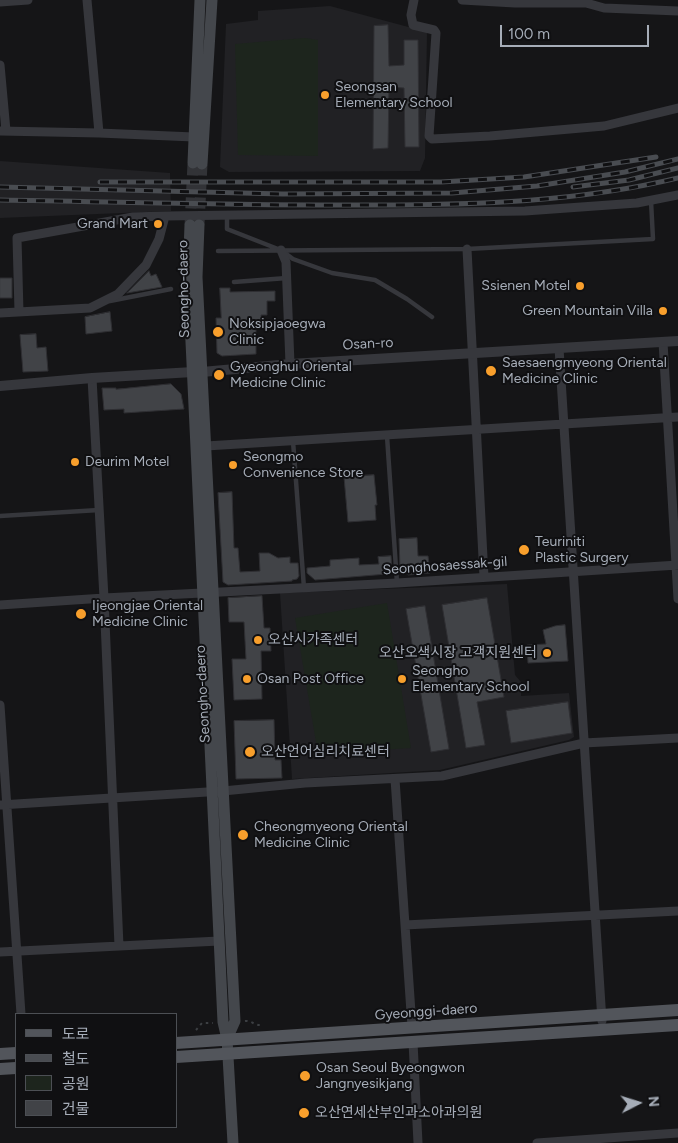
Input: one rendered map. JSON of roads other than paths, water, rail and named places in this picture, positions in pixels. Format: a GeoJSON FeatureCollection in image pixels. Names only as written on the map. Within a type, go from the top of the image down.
{"type":"FeatureCollection","features":[{"type":"Feature","properties":{"kind":"main road"},"geometry":{"type":"LineString","coordinates":[[200,0],[194,137],[197,164],[212,0]]}},
{"type":"Feature","properties":{"kind":"main road","name":"Seongho-daero"},"geometry":{"type":"LineString","coordinates":[[194,225],[197,277],[197,372],[218,791],[235,1021],[227,1039]]}},
{"type":"Feature","properties":{"kind":"main road","name":"Seongho-daero"},"geometry":{"type":"LineString","coordinates":[[197,372],[206,446],[208,593]]}},
{"type":"Feature","properties":{"kind":"main road","name":"Seongho-daero"},"geometry":{"type":"LineString","coordinates":[[218,791],[223,1022],[227,1039],[234,1143]]}},
{"type":"Feature","properties":{"kind":"main road","name":"Gyeonggi-daero"},"geometry":{"type":"LineString","coordinates":[[178,1043],[678,1010]]}},
{"type":"Feature","properties":{"kind":"main road","name":"Gyeonggi-daero"},"geometry":{"type":"LineString","coordinates":[[178,1057],[678,1025]]}},
{"type":"Feature","properties":{"kind":"main road"},"geometry":{"type":"LineString","coordinates":[[0,1054],[15,1053]]}},
{"type":"Feature","properties":{"kind":"main road"},"geometry":{"type":"LineString","coordinates":[[0,1069],[15,1068]]}},
{"type":"Feature","properties":{"kind":"street"},"geometry":{"type":"LineString","coordinates":[[0,2],[28,0]]}},
{"type":"Feature","properties":{"kind":"street"},"geometry":{"type":"LineString","coordinates":[[87,0],[98,133]]}},
{"type":"Feature","properties":{"kind":"street"},"geometry":{"type":"LineString","coordinates":[[414,0],[411,15],[413,24],[434,30],[436,33],[429,136],[432,139],[604,126],[678,108]]}},
{"type":"Feature","properties":{"kind":"street"},"geometry":{"type":"LineString","coordinates":[[462,0],[515,3],[586,3],[678,11]]}},
{"type":"Feature","properties":{"kind":"street"},"geometry":{"type":"LineString","coordinates":[[0,65],[3,131],[194,137]]}},
{"type":"Feature","properties":{"kind":"street"},"geometry":{"type":"LineString","coordinates":[[19,312],[17,238],[133,217],[525,211],[651,202],[678,195]]}},
{"type":"Feature","properties":{"kind":"street"},"geometry":{"type":"LineString","coordinates":[[0,313],[90,308],[118,294],[146,265],[159,239],[165,216]]}},
{"type":"Feature","properties":{"kind":"street"},"geometry":{"type":"LineString","coordinates":[[467,249],[484,577]]}},
{"type":"Feature","properties":{"kind":"street"},"geometry":{"type":"LineString","coordinates":[[281,250],[286,262],[290,364]]}},
{"type":"Feature","properties":{"kind":"street","name":"Osan-ro"},"geometry":{"type":"LineString","coordinates":[[0,386],[290,364],[678,340]]}},
{"type":"Feature","properties":{"kind":"street"},"geometry":{"type":"LineString","coordinates":[[662,342],[678,599]]}},
{"type":"Feature","properties":{"kind":"street"},"geometry":{"type":"LineString","coordinates":[[559,348],[602,1030]]}},
{"type":"Feature","properties":{"kind":"street"},"geometry":{"type":"LineString","coordinates":[[92,378],[104,598],[119,946]]}},
{"type":"Feature","properties":{"kind":"street"},"geometry":{"type":"LineString","coordinates":[[206,446],[678,417]]}},
{"type":"Feature","properties":{"kind":"street","name":"Seonghosaessak-gil"},"geometry":{"type":"LineString","coordinates":[[0,605],[677,565]]}},
{"type":"Feature","properties":{"kind":"street"},"geometry":{"type":"LineString","coordinates":[[0,705],[3,804],[18,951],[22,1013]]}},
{"type":"Feature","properties":{"kind":"street"},"geometry":{"type":"LineString","coordinates":[[3,804],[218,791],[305,783],[442,776],[584,743],[678,738]]}},
{"type":"Feature","properties":{"kind":"street"},"geometry":{"type":"LineString","coordinates":[[395,779],[412,1028]]}},
{"type":"Feature","properties":{"kind":"street"},"geometry":{"type":"LineString","coordinates":[[405,925],[678,911]]}},
{"type":"Feature","properties":{"kind":"street"},"geometry":{"type":"LineString","coordinates":[[0,952],[220,941]]}},
{"type":"Feature","properties":{"kind":"street"},"geometry":{"type":"LineString","coordinates":[[413,1042],[418,1143]]}},
{"type":"Feature","properties":{"kind":"street"},"geometry":{"type":"LineString","coordinates":[[537,1143],[678,1133]]}},
{"type":"Feature","properties":{"kind":"lane"},"geometry":{"type":"LineString","coordinates":[[218,251],[467,249],[653,239],[651,202]]}},
{"type":"Feature","properties":{"kind":"lane"},"geometry":{"type":"LineString","coordinates":[[227,215],[227,229],[281,250],[293,259],[332,273],[374,280],[407,299],[432,317]]}},
{"type":"Feature","properties":{"kind":"lane"},"geometry":{"type":"LineString","coordinates":[[234,282],[287,278]]}},
{"type":"Feature","properties":{"kind":"lane"},"geometry":{"type":"LineString","coordinates":[[102,303],[171,289]]}},
{"type":"Feature","properties":{"kind":"lane"},"geometry":{"type":"LineString","coordinates":[[387,436],[397,583]]}},
{"type":"Feature","properties":{"kind":"lane"},"geometry":{"type":"LineString","coordinates":[[293,441],[304,588]]}},
{"type":"Feature","properties":{"kind":"lane"},"geometry":{"type":"LineString","coordinates":[[0,516],[99,510]]}},
{"type":"Feature","properties":{"kind":"tunnel"},"geometry":{"type":"LineString","coordinates":[[190,225],[193,163]]}},
{"type":"Feature","properties":{"kind":"tunnel"},"geometry":{"type":"LineString","coordinates":[[199,225],[202,164]]}},
{"type":"Feature","properties":{"kind":"railway"},"geometry":{"type":"LineString","coordinates":[[100,182],[441,182],[524,177],[656,157]]}},
{"type":"Feature","properties":{"kind":"railway"},"geometry":{"type":"LineString","coordinates":[[0,187],[283,194],[452,193],[537,186],[625,172],[678,159]]}},
{"type":"Feature","properties":{"kind":"railway"},"geometry":{"type":"LineString","coordinates":[[573,187],[629,180],[678,168]]}},
{"type":"Feature","properties":{"kind":"railway"},"geometry":{"type":"LineString","coordinates":[[0,200],[280,205],[488,203],[565,197],[641,186],[678,178]]}},
{"type":"Feature","properties":{"kind":"place","name":"Seongsan Elementary School"},"geometry":{"type":"Point","coordinates":[325,95]}},
{"type":"Feature","properties":{"kind":"place","name":"Grand Mart"},"geometry":{"type":"Point","coordinates":[158,224]}},
{"type":"Feature","properties":{"kind":"place","name":"Ssienen Motel"},"geometry":{"type":"Point","coordinates":[580,286]}},
{"type":"Feature","properties":{"kind":"place","name":"Green Mountain Villa"},"geometry":{"type":"Point","coordinates":[663,311]}},
{"type":"Feature","properties":{"kind":"place","name":"Noksipjaoegwa Clinic"},"geometry":{"type":"Point","coordinates":[218,332]}},
{"type":"Feature","properties":{"kind":"place","name":"Saesaengmyeong Oriental Medicine Clinic"},"geometry":{"type":"Point","coordinates":[491,371]}},
{"type":"Feature","properties":{"kind":"place","name":"Gyeonghui Oriental Medicine Clinic"},"geometry":{"type":"Point","coordinates":[219,375]}},
{"type":"Feature","properties":{"kind":"place","name":"Deurim Motel"},"geometry":{"type":"Point","coordinates":[75,462]}},
{"type":"Feature","properties":{"kind":"place","name":"Seongmo Convenience Store"},"geometry":{"type":"Point","coordinates":[233,465]}},
{"type":"Feature","properties":{"kind":"place","name":"Teuriniti Plastic Surgery"},"geometry":{"type":"Point","coordinates":[524,550]}},
{"type":"Feature","properties":{"kind":"place","name":"Ijeongjae Oriental Medicine Clinic"},"geometry":{"type":"Point","coordinates":[81,614]}},
{"type":"Feature","properties":{"kind":"place","name":"오산시가족센터"},"geometry":{"type":"Point","coordinates":[258,640]}},
{"type":"Feature","properties":{"kind":"place","name":"오산오색시장 고객지원센터"},"geometry":{"type":"Point","coordinates":[547,653]}},
{"type":"Feature","properties":{"kind":"place","name":"Osan Post Office"},"geometry":{"type":"Point","coordinates":[247,679]}},
{"type":"Feature","properties":{"kind":"place","name":"Seongho Elementary School"},"geometry":{"type":"Point","coordinates":[402,679]}},
{"type":"Feature","properties":{"kind":"place","name":"오산언어심리치료센터"},"geometry":{"type":"Point","coordinates":[250,752]}},
{"type":"Feature","properties":{"kind":"place","name":"Cheongmyeong Oriental Medicine Clinic"},"geometry":{"type":"Point","coordinates":[243,835]}},
{"type":"Feature","properties":{"kind":"place","name":"Osan Seoul Byeongwon Jangnyesikjang"},"geometry":{"type":"Point","coordinates":[305,1076]}},
{"type":"Feature","properties":{"kind":"place","name":"오산연세산부인과소아과의원"},"geometry":{"type":"Point","coordinates":[304,1113]}}]}
